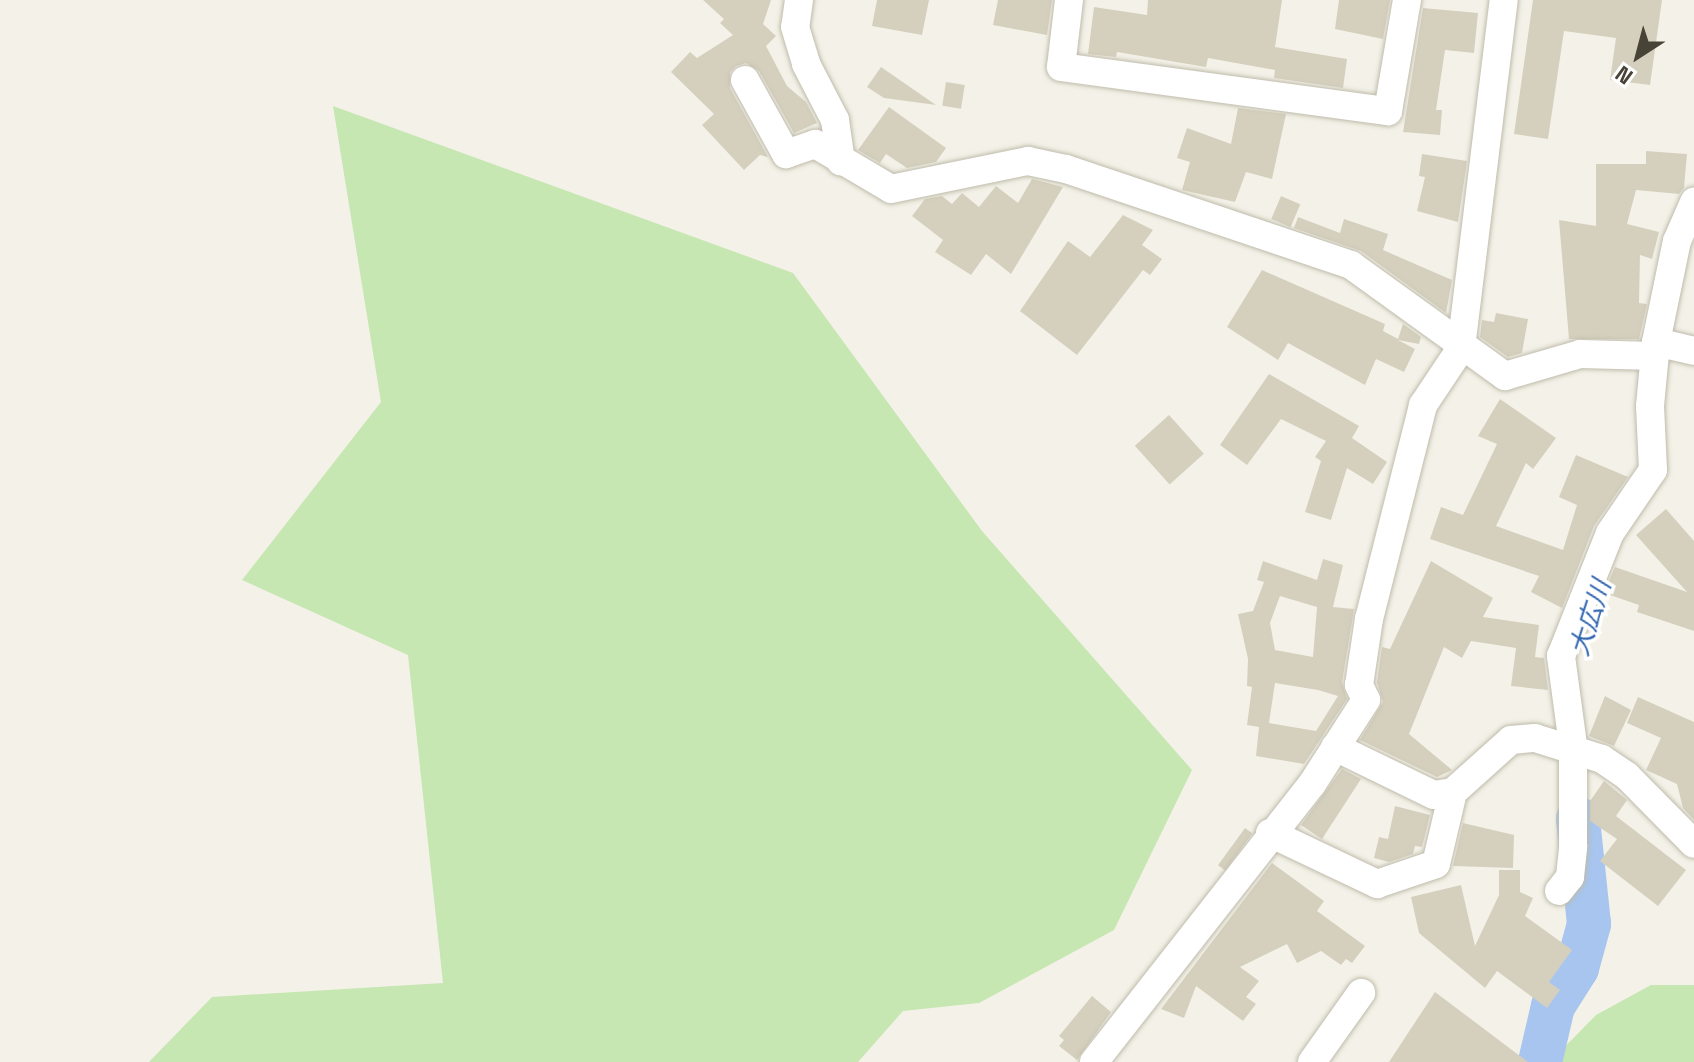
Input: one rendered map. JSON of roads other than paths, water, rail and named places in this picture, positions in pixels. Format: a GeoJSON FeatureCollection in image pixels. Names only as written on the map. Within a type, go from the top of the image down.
{"type":"FeatureCollection","features":[{"type":"Feature","properties":{"kind":"street"},"geometry":{"type":"LineString","coordinates":[[799,0],[795,27],[806,64],[835,120],[841,162]]}},
{"type":"Feature","properties":{"kind":"street"},"geometry":{"type":"LineString","coordinates":[[1069,0],[1061,67],[1388,111],[1407,0]]}},
{"type":"Feature","properties":{"kind":"street"},"geometry":{"type":"LineString","coordinates":[[1094,1062],[1335,747],[1366,700],[1359,685],[1369,619],[1423,405],[1461,348],[1504,0]]}},
{"type":"Feature","properties":{"kind":"street"},"geometry":{"type":"LineString","coordinates":[[745,80],[786,154],[815,144],[891,189],[1028,161],[1066,169],[1351,265],[1461,348],[1505,376],[1580,354],[1656,349],[1694,351]]}},
{"type":"Feature","properties":{"kind":"street"},"geometry":{"type":"LineString","coordinates":[[1559,891],[1570,877],[1573,751],[1561,656],[1588,600],[1610,533],[1653,470],[1650,406],[1656,349],[1677,241],[1694,202]]}},
{"type":"Feature","properties":{"kind":"street"},"geometry":{"type":"LineString","coordinates":[[1335,747],[1434,795],[1453,792],[1511,740],[1535,738],[1602,759],[1627,776],[1694,844]]}},
{"type":"Feature","properties":{"kind":"street"},"geometry":{"type":"LineString","coordinates":[[1270,833],[1377,884],[1436,864],[1453,792]]}},
{"type":"Feature","properties":{"kind":"street"},"geometry":{"type":"LineString","coordinates":[[1312,1062],[1361,993]]}},
{"type":"Feature","properties":{"kind":"waterway","name":"大広川"},"geometry":{"type":"LineString","coordinates":[[1540,1062],[1553,1006],[1577,968],[1589,924],[1578,819]]}}]}
